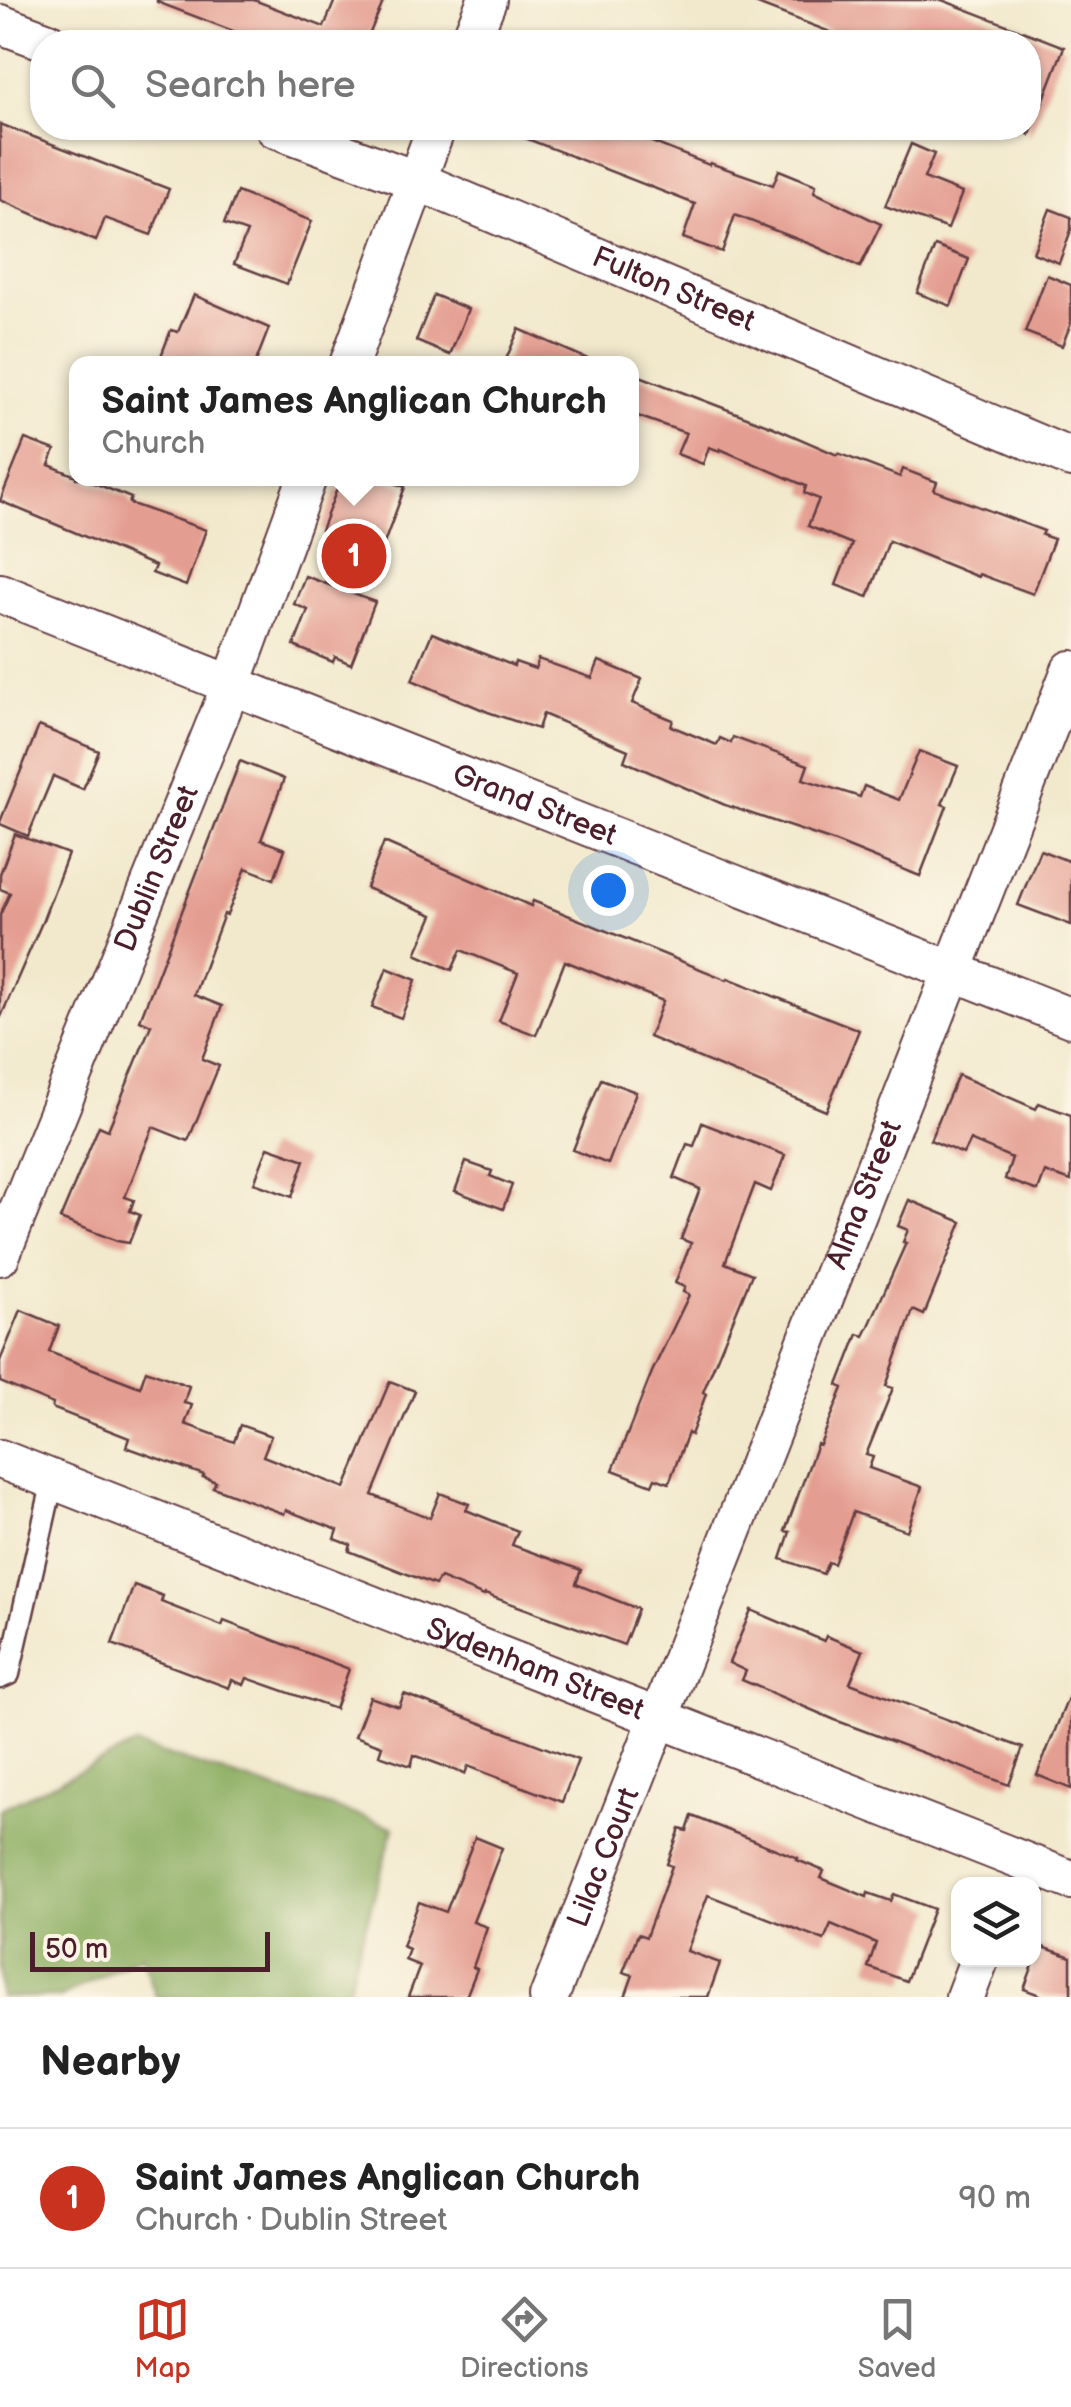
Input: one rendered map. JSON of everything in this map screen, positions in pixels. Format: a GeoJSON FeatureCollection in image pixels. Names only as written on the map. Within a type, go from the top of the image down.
{"type":"FeatureCollection","features":[{"type":"Feature","properties":{"kind":"street"},"geometry":{"type":"LineString","coordinates":[[475,30],[487,0]]}},
{"type":"Feature","properties":{"kind":"street"},"geometry":{"type":"LineString","coordinates":[[0,24],[30,35]]}},
{"type":"Feature","properties":{"kind":"street","name":"Fulton Street"},"geometry":{"type":"LineString","coordinates":[[307,140],[415,180],[1071,458]]}},
{"type":"Feature","properties":{"kind":"street"},"geometry":{"type":"LineString","coordinates":[[351,356],[431,140]]}},
{"type":"Feature","properties":{"kind":"street","name":"Dublin Street"},"geometry":{"type":"LineString","coordinates":[[0,1256],[232,686],[304,486]]}},
{"type":"Feature","properties":{"kind":"street","name":"Grand Street"},"geometry":{"type":"LineString","coordinates":[[0,593],[1071,1018]]}},
{"type":"Feature","properties":{"kind":"street","name":"Alma Street"},"geometry":{"type":"LineString","coordinates":[[657,1717],[1071,670]]}},
{"type":"Feature","properties":{"kind":"street","name":"Sydenham Street"},"geometry":{"type":"LineString","coordinates":[[0,1459],[657,1717],[1012,1871],[1071,1880]]}},
{"type":"Feature","properties":{"kind":"street","name":"Lilac Court"},"geometry":{"type":"LineString","coordinates":[[548,1997],[657,1717]]}},
{"type":"Feature","properties":{"kind":"street"},"geometry":{"type":"LineString","coordinates":[[965,1997],[976,1967]]}},
{"type":"Feature","properties":{"kind":"lane"},"geometry":{"type":"LineString","coordinates":[[0,1678],[9,1674],[53,1480]]}},
{"type":"Feature","properties":{"kind":"green space"},"geometry":{"type":"Polygon","coordinates":[[[135,1745],[394,1827],[345,1997],[156,1997],[142,1955],[61,1997],[0,1997],[0,1809],[135,1745]]]}},
{"type":"Feature","properties":{"kind":"building"},"geometry":{"type":"Polygon","coordinates":[[[254,0],[324,27],[335,0],[384,0],[371,30],[230,30],[157,2],[254,0]]]}},
{"type":"Feature","properties":{"kind":"building"},"geometry":{"type":"Polygon","coordinates":[[[942,0],[1020,30],[825,30],[752,2],[942,0]]]}},
{"type":"Feature","properties":{"kind":"building"},"geometry":{"type":"Polygon","coordinates":[[[1041,38],[1064,47],[1041,107],[1041,38]]]}},
{"type":"Feature","properties":{"kind":"building"},"geometry":{"type":"Polygon","coordinates":[[[0,124],[30,136],[30,140],[42,140],[169,189],[151,235],[105,218],[96,241],[0,200],[0,124]]]}},
{"type":"Feature","properties":{"kind":"building"},"geometry":{"type":"Polygon","coordinates":[[[530,140],[647,140],[773,185],[779,170],[816,185],[814,192],[881,224],[860,267],[735,215],[722,252],[683,238],[695,204],[530,140]]]}},
{"type":"Feature","properties":{"kind":"building"},"geometry":{"type":"Polygon","coordinates":[[[911,144],[934,154],[924,178],[962,193],[948,229],[885,206],[911,144]]]}},
{"type":"Feature","properties":{"kind":"building"},"geometry":{"type":"Polygon","coordinates":[[[237,192],[312,221],[287,284],[234,264],[247,232],[224,224],[237,192]]]}},
{"type":"Feature","properties":{"kind":"building"},"geometry":{"type":"Polygon","coordinates":[[[1050,209],[1071,217],[1071,230],[1059,263],[1033,253],[1050,209]]]}},
{"type":"Feature","properties":{"kind":"building"},"geometry":{"type":"Polygon","coordinates":[[[935,246],[969,259],[951,306],[917,293],[935,246]]]}},
{"type":"Feature","properties":{"kind":"building"},"geometry":{"type":"Polygon","coordinates":[[[1047,275],[1071,285],[1071,323],[1062,346],[1025,332],[1047,275]]]}},
{"type":"Feature","properties":{"kind":"building"},"geometry":{"type":"Polygon","coordinates":[[[194,295],[269,328],[258,356],[161,356],[171,330],[178,332],[194,295]]]}},
{"type":"Feature","properties":{"kind":"building"},"geometry":{"type":"Polygon","coordinates":[[[434,295],[468,309],[450,355],[416,341],[434,295]]]}},
{"type":"Feature","properties":{"kind":"building"},"geometry":{"type":"Polygon","coordinates":[[[519,329],[581,356],[507,356],[519,329]]]}},
{"type":"Feature","properties":{"kind":"building"},"geometry":{"type":"Polygon","coordinates":[[[639,376],[837,455],[900,477],[903,469],[937,482],[934,490],[1044,531],[1042,535],[1054,539],[1033,594],[979,574],[978,577],[889,541],[868,597],[836,585],[852,544],[808,526],[819,499],[804,493],[806,486],[720,449],[709,447],[703,464],[677,454],[686,433],[639,416],[639,376]]]}},
{"type":"Feature","properties":{"kind":"building"},"geometry":{"type":"Polygon","coordinates":[[[25,439],[55,450],[49,465],[69,473],[69,486],[102,486],[131,498],[129,503],[206,530],[186,586],[152,573],[155,566],[0,501],[25,439]]]}},
{"type":"Feature","properties":{"kind":"building"},"geometry":{"type":"Polygon","coordinates":[[[357,486],[405,487],[380,554],[321,530],[337,489],[354,495],[357,486]]]}},
{"type":"Feature","properties":{"kind":"building"},"geometry":{"type":"Polygon","coordinates":[[[305,576],[375,602],[351,664],[335,657],[333,662],[294,646],[308,610],[294,604],[305,576]]]}},
{"type":"Feature","properties":{"kind":"building"},"geometry":{"type":"Polygon","coordinates":[[[432,633],[514,666],[515,662],[535,669],[538,659],[592,678],[599,661],[642,679],[632,703],[673,720],[671,726],[717,745],[720,738],[731,743],[733,737],[808,765],[803,779],[860,797],[864,786],[899,800],[919,751],[958,766],[920,876],[833,841],[725,805],[624,761],[628,750],[543,714],[538,729],[412,680],[432,633]]]}},
{"type":"Feature","properties":{"kind":"building"},"geometry":{"type":"Polygon","coordinates":[[[39,726],[99,751],[83,789],[53,776],[28,836],[0,822],[39,726]]]}},
{"type":"Feature","properties":{"kind":"building"},"geometry":{"type":"Polygon","coordinates":[[[240,761],[284,779],[261,840],[285,849],[274,879],[246,868],[227,915],[224,914],[194,995],[222,1006],[202,1059],[219,1066],[188,1141],[153,1127],[125,1197],[134,1200],[130,1211],[140,1215],[129,1243],[117,1241],[60,1219],[99,1126],[108,1130],[151,1025],[140,1020],[240,761]]]}},
{"type":"Feature","properties":{"kind":"building"},"geometry":{"type":"Polygon","coordinates":[[[15,834],[68,854],[0,1019],[0,915],[10,893],[0,889],[0,874],[15,834]]]}},
{"type":"Feature","properties":{"kind":"building"},"geometry":{"type":"Polygon","coordinates":[[[384,842],[531,906],[533,901],[859,1030],[826,1111],[649,1037],[663,1001],[565,961],[536,1035],[499,1021],[518,973],[461,950],[452,970],[416,954],[433,915],[366,888],[384,842]]]}},
{"type":"Feature","properties":{"kind":"building"},"geometry":{"type":"Polygon","coordinates":[[[1040,850],[1071,862],[1071,925],[1018,905],[1040,850]]]}},
{"type":"Feature","properties":{"kind":"building"},"geometry":{"type":"Polygon","coordinates":[[[387,968],[416,980],[401,1018],[372,1007],[387,968]]]}},
{"type":"Feature","properties":{"kind":"building"},"geometry":{"type":"Polygon","coordinates":[[[958,1075],[1036,1109],[1039,1103],[1071,1115],[1071,1181],[1045,1172],[1038,1191],[1005,1179],[1012,1158],[970,1140],[963,1154],[930,1140],[958,1075]]]}},
{"type":"Feature","properties":{"kind":"building"},"geometry":{"type":"Polygon","coordinates":[[[601,1079],[636,1092],[608,1164],[573,1150],[601,1079]]]}},
{"type":"Feature","properties":{"kind":"building"},"geometry":{"type":"Polygon","coordinates":[[[702,1123],[785,1155],[771,1191],[755,1184],[725,1263],[752,1274],[703,1392],[706,1394],[691,1435],[688,1433],[669,1483],[655,1478],[652,1485],[613,1470],[652,1372],[689,1295],[683,1292],[685,1287],[675,1283],[691,1243],[681,1239],[700,1189],[674,1178],[687,1144],[694,1146],[702,1123]]]}},
{"type":"Feature","properties":{"kind":"building"},"geometry":{"type":"Polygon","coordinates":[[[268,1147],[305,1160],[292,1197],[254,1183],[268,1147]]]}},
{"type":"Feature","properties":{"kind":"building"},"geometry":{"type":"Polygon","coordinates":[[[466,1162],[492,1171],[490,1176],[512,1185],[503,1209],[455,1191],[466,1162]]]}},
{"type":"Feature","properties":{"kind":"building"},"geometry":{"type":"Polygon","coordinates":[[[909,1200],[962,1222],[924,1315],[913,1310],[886,1386],[893,1388],[866,1455],[873,1457],[869,1468],[922,1487],[907,1531],[853,1512],[834,1564],[828,1562],[823,1574],[781,1559],[790,1532],[785,1531],[817,1444],[820,1445],[843,1388],[838,1385],[858,1334],[864,1336],[906,1243],[903,1242],[908,1230],[898,1226],[909,1200]]]}},
{"type":"Feature","properties":{"kind":"building"},"geometry":{"type":"Polygon","coordinates":[[[21,1310],[59,1326],[49,1352],[140,1387],[146,1370],[189,1386],[184,1403],[192,1405],[185,1424],[234,1442],[240,1425],[271,1436],[263,1456],[345,1488],[390,1381],[415,1391],[372,1495],[430,1518],[440,1493],[469,1504],[466,1510],[518,1531],[512,1545],[581,1570],[576,1584],[638,1609],[624,1645],[440,1578],[435,1585],[349,1551],[351,1545],[335,1539],[338,1530],[213,1487],[216,1482],[204,1475],[126,1447],[129,1438],[52,1408],[53,1404],[0,1382],[0,1361],[21,1310]]]}},
{"type":"Feature","properties":{"kind":"building"},"geometry":{"type":"Polygon","coordinates":[[[134,1585],[163,1596],[161,1602],[222,1626],[224,1621],[349,1669],[335,1709],[247,1678],[244,1685],[232,1680],[229,1688],[112,1644],[134,1585]]]}},
{"type":"Feature","properties":{"kind":"building"},"geometry":{"type":"Polygon","coordinates":[[[751,1610],[824,1641],[826,1636],[863,1651],[850,1683],[1023,1748],[1009,1785],[835,1720],[742,1680],[746,1671],[729,1663],[751,1610]]]}},
{"type":"Feature","properties":{"kind":"building"},"geometry":{"type":"Polygon","coordinates":[[[1071,1693],[1071,1789],[1037,1775],[1071,1693]]]}},
{"type":"Feature","properties":{"kind":"building"},"geometry":{"type":"Polygon","coordinates":[[[404,1694],[578,1760],[562,1802],[468,1766],[465,1774],[414,1755],[411,1766],[379,1755],[382,1746],[355,1736],[370,1697],[399,1707],[404,1694]]]}},
{"type":"Feature","properties":{"kind":"building"},"geometry":{"type":"Polygon","coordinates":[[[692,1816],[798,1858],[824,1871],[821,1878],[867,1897],[868,1893],[891,1901],[894,1894],[934,1909],[906,1981],[868,1967],[876,1943],[831,1924],[824,1940],[708,1895],[687,1951],[720,1963],[708,1997],[625,1997],[633,1975],[623,1972],[638,1934],[646,1937],[672,1866],[667,1864],[680,1829],[687,1831],[692,1816]]]}},
{"type":"Feature","properties":{"kind":"building"},"geometry":{"type":"Polygon","coordinates":[[[475,1837],[502,1848],[473,1922],[487,1927],[466,1997],[408,1997],[420,1966],[405,1960],[409,1949],[402,1946],[419,1902],[446,1912],[475,1837]]]}},
{"type":"Feature","properties":{"kind":"building"},"geometry":{"type":"Polygon","coordinates":[[[1041,1946],[1071,1957],[1071,1997],[1045,1997],[1024,1989],[1032,1967],[1041,1967],[1041,1946]]]}},
{"type":"Feature","properties":{"kind":"place","name":"Saint James Anglican Church"},"geometry":{"type":"Point","coordinates":[354,556]}}]}
